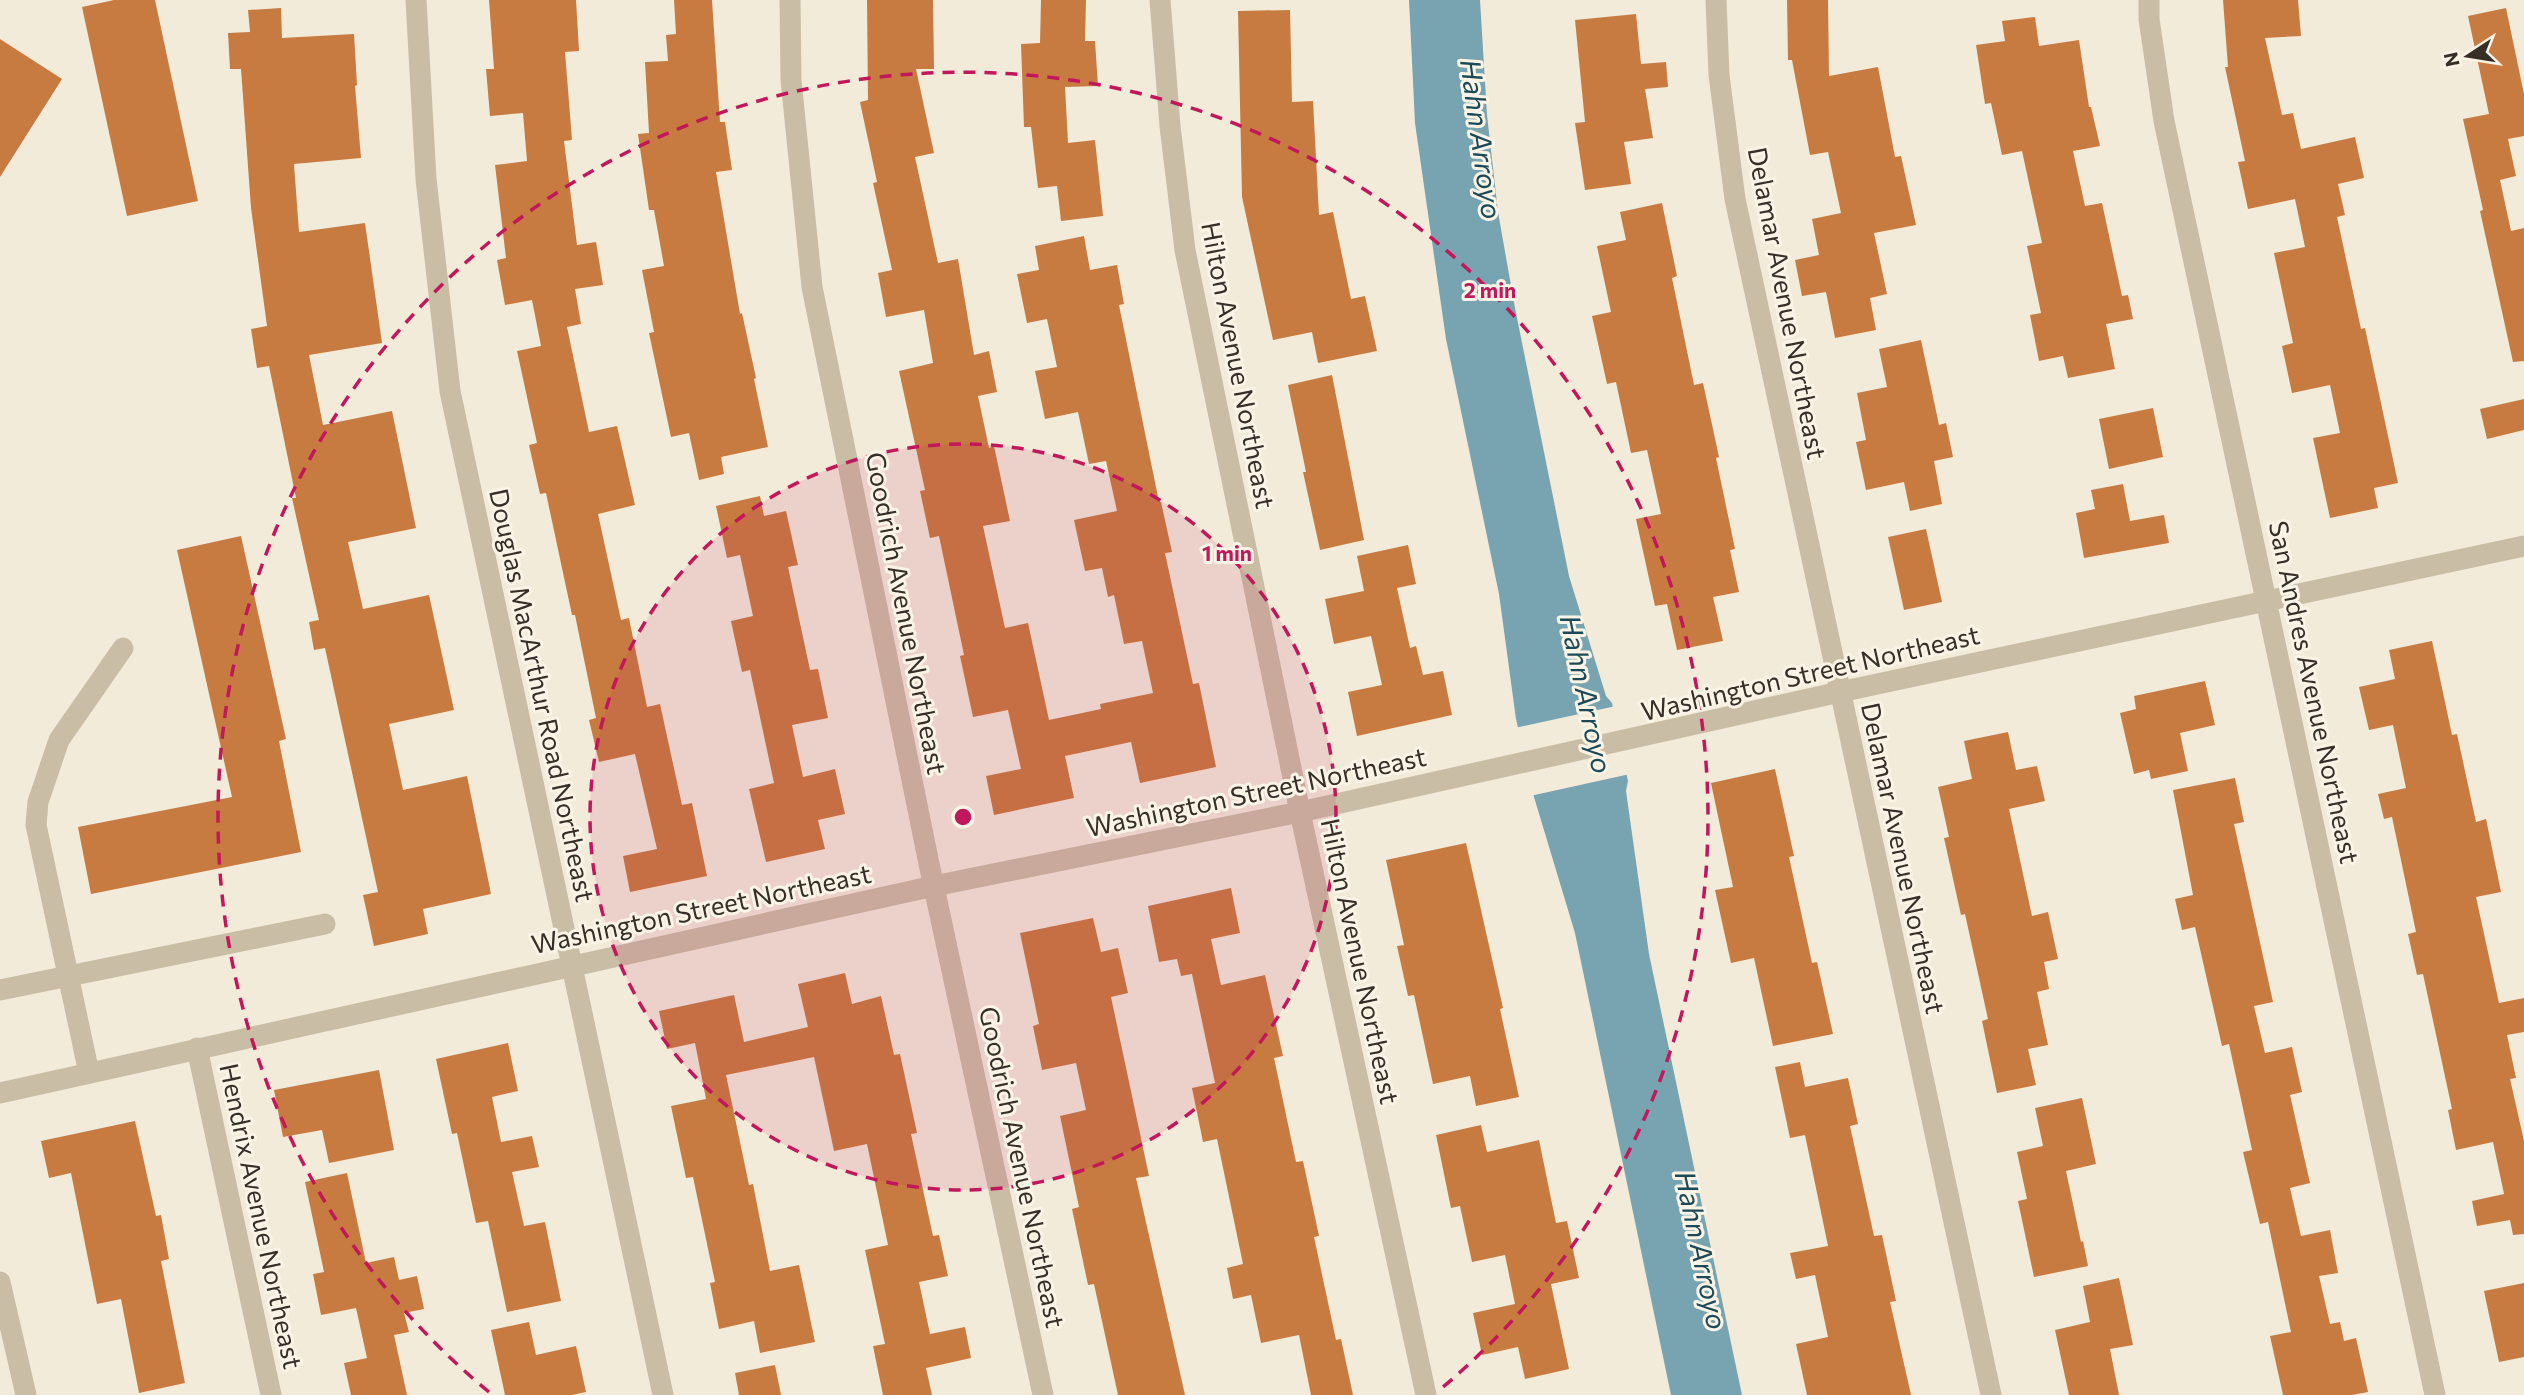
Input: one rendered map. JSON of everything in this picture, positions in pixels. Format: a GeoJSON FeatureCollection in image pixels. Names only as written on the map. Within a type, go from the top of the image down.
{"type":"FeatureCollection","features":[{"type":"Feature","properties":{"kind":"street","name":"Douglas MacArthur Road Northeast"},"geometry":{"type":"LineString","coordinates":[[416,0],[426,179],[450,391],[663,1395]]}},
{"type":"Feature","properties":{"kind":"street","name":"Goodrich Avenue Northeast"},"geometry":{"type":"LineString","coordinates":[[790,0],[791,79],[812,287],[934,886],[1044,1395]]}},
{"type":"Feature","properties":{"kind":"street","name":"Hilton Avenue Northeast"},"geometry":{"type":"LineString","coordinates":[[1160,0],[1170,126],[1185,250],[1300,812],[1426,1395]]}},
{"type":"Feature","properties":{"kind":"street","name":"Delamar Avenue Northeast"},"geometry":{"type":"LineString","coordinates":[[1716,0],[1719,75],[1735,199],[1991,1395]]}},
{"type":"Feature","properties":{"kind":"street","name":"San Andres Avenue Northeast"},"geometry":{"type":"LineString","coordinates":[[2149,0],[2149,19],[2164,121],[2435,1395]]}},
{"type":"Feature","properties":{"kind":"street","name":"Washington Street Northeast"},"geometry":{"type":"LineString","coordinates":[[0,1093],[934,886],[1300,812],[1840,692],[2524,546]]}},
{"type":"Feature","properties":{"kind":"street"},"geometry":{"type":"LineString","coordinates":[[89,1073],[36,825],[38,802],[59,740],[123,649]]}},
{"type":"Feature","properties":{"kind":"street"},"geometry":{"type":"LineString","coordinates":[[0,990],[326,924]]}},
{"type":"Feature","properties":{"kind":"street","name":"Hendrix Avenue Northeast"},"geometry":{"type":"LineString","coordinates":[[197,1048],[271,1395]]}},
{"type":"Feature","properties":{"kind":"street"},"geometry":{"type":"LineString","coordinates":[[0,1282],[26,1395]]}},
{"type":"Feature","properties":{"kind":"water","name":"Hahn Arroyo"},"geometry":{"type":"Polygon","coordinates":[[[1409,0],[1480,0],[1487,115],[1498,212],[1515,308],[1569,576],[1606,696],[1612,703],[1628,781],[1626,791],[1649,954],[1742,1395],[1671,1395],[1575,933],[1534,797],[1516,719],[1499,594],[1446,339],[1415,123],[1409,0]]]}},
{"type":"Feature","properties":{"kind":"pier"},"geometry":{"type":"Polygon","coordinates":[[[1616,706],[1630,774],[1530,796],[1515,728],[1616,706]]]}},
{"type":"Feature","properties":{"kind":"building"},"geometry":{"type":"Polygon","coordinates":[[[114,0],[155,0],[198,201],[127,216],[82,7],[114,0]]]}},
{"type":"Feature","properties":{"kind":"building"},"geometry":{"type":"Polygon","coordinates":[[[489,0],[576,0],[579,51],[565,52],[572,140],[564,141],[577,245],[596,242],[603,285],[575,289],[581,324],[567,327],[589,432],[617,426],[635,505],[598,514],[621,620],[629,618],[647,707],[660,704],[682,805],[692,803],[707,876],[630,892],[623,856],[657,849],[635,754],[599,762],[589,720],[596,718],[575,615],[572,615],[546,493],[540,494],[529,445],[537,443],[517,351],[541,346],[532,300],[505,305],[497,260],[506,258],[495,165],[527,161],[523,113],[490,116],[486,69],[494,69],[489,0]]]}},
{"type":"Feature","properties":{"kind":"building"},"geometry":{"type":"Polygon","coordinates":[[[674,0],[712,0],[720,122],[725,122],[732,170],[716,172],[740,314],[742,313],[756,378],[754,379],[768,447],[721,457],[724,474],[699,480],[689,433],[671,437],[649,333],[654,332],[642,270],[664,266],[654,210],[649,210],[638,134],[649,133],[645,62],[668,61],[666,35],[676,34],[674,0]]]}},
{"type":"Feature","properties":{"kind":"building"},"geometry":{"type":"Polygon","coordinates":[[[867,0],[933,0],[934,69],[916,69],[934,153],[915,157],[938,263],[958,259],[974,355],[989,351],[997,392],[978,396],[989,448],[994,446],[1010,521],[983,526],[1005,628],[1028,623],[1049,720],[1101,709],[1100,704],[1153,693],[1142,641],[1124,644],[1114,595],[1108,597],[1102,568],[1085,571],[1074,520],[1117,511],[1106,461],[1089,464],[1078,412],[1045,419],[1035,371],[1057,367],[1047,319],[1027,323],[1017,274],[1039,270],[1035,246],[1084,236],[1090,270],[1117,265],[1124,304],[1119,305],[1159,502],[1172,552],[1165,553],[1193,684],[1199,683],[1216,767],[1140,783],[1131,742],[1065,756],[1074,798],[994,815],[986,776],[1021,769],[1008,710],[973,717],[960,656],[964,655],[939,536],[930,538],[920,491],[925,490],[899,371],[933,363],[924,310],[886,317],[878,273],[892,270],[873,183],[877,182],[860,102],[868,100],[867,0]]]}},
{"type":"Feature","properties":{"kind":"building"},"geometry":{"type":"Polygon","coordinates":[[[1041,0],[1086,0],[1085,41],[1095,41],[1098,86],[1065,87],[1068,143],[1095,140],[1103,216],[1061,221],[1057,186],[1038,188],[1031,127],[1024,127],[1021,44],[1040,43],[1041,0]]]}},
{"type":"Feature","properties":{"kind":"building"},"geometry":{"type":"Polygon","coordinates":[[[1787,0],[1828,0],[1829,76],[1878,67],[1895,157],[1901,156],[1916,225],[1874,233],[1887,294],[1870,298],[1876,330],[1835,338],[1826,292],[1802,296],[1795,260],[1819,255],[1812,219],[1841,213],[1828,152],[1810,155],[1792,60],[1788,60],[1787,0]]]}},
{"type":"Feature","properties":{"kind":"building"},"geometry":{"type":"Polygon","coordinates":[[[2223,0],[2298,0],[2301,36],[2265,38],[2282,115],[2293,113],[2301,149],[2355,137],[2364,178],[2338,184],[2345,215],[2337,217],[2361,329],[2365,328],[2398,483],[2374,488],[2378,508],[2330,518],[2313,438],[2340,433],[2330,385],[2292,393],[2282,346],[2293,343],[2274,253],[2305,247],[2295,199],[2248,209],[2238,162],[2245,161],[2225,67],[2228,67],[2223,0]]]}},
{"type":"Feature","properties":{"kind":"building"},"geometry":{"type":"Polygon","coordinates":[[[281,8],[282,38],[354,34],[361,158],[294,164],[299,232],[365,223],[382,343],[309,355],[323,425],[392,411],[416,528],[348,542],[363,609],[429,595],[454,710],[389,724],[403,790],[467,776],[491,894],[423,909],[428,934],[374,946],[363,895],[378,892],[325,648],[314,650],[309,622],[319,620],[292,498],[296,498],[269,366],[257,368],[251,329],[267,326],[251,208],[241,69],[230,69],[228,33],[250,32],[248,10],[281,8]]]}},
{"type":"Feature","properties":{"kind":"building"},"geometry":{"type":"Polygon","coordinates":[[[2506,8],[2524,94],[2524,136],[2508,139],[2516,176],[2500,180],[2511,231],[2524,228],[2524,361],[2513,362],[2463,119],[2489,114],[2468,16],[2506,8]]]}},
{"type":"Feature","properties":{"kind":"building"},"geometry":{"type":"Polygon","coordinates":[[[1290,10],[1292,102],[1313,101],[1319,215],[1333,212],[1351,299],[1365,296],[1377,351],[1318,363],[1312,332],[1273,340],[1242,197],[1238,11],[1290,10]]]}},
{"type":"Feature","properties":{"kind":"building"},"geometry":{"type":"Polygon","coordinates":[[[1636,14],[1641,64],[1666,62],[1668,87],[1645,89],[1653,138],[1624,142],[1631,184],[1585,190],[1575,123],[1585,122],[1575,20],[1636,14]]]}},
{"type":"Feature","properties":{"kind":"building"},"geometry":{"type":"Polygon","coordinates":[[[2035,17],[2039,46],[2079,40],[2089,107],[2100,146],[2073,151],[2085,206],[2102,203],[2122,296],[2128,295],[2133,319],[2106,324],[2115,369],[2068,378],[2063,356],[2039,361],[2030,315],[2041,313],[2027,246],[2042,243],[2022,151],[2002,155],[1991,103],[1985,104],[1976,45],[2005,41],[2002,21],[2035,17]]]}},
{"type":"Feature","properties":{"kind":"building"},"geometry":{"type":"Polygon","coordinates":[[[0,39],[62,79],[0,177],[0,39]]]}},
{"type":"Feature","properties":{"kind":"building"},"geometry":{"type":"Polygon","coordinates":[[[1662,203],[1677,276],[1672,278],[1694,385],[1703,383],[1719,457],[1716,458],[1735,549],[1730,550],[1739,592],[1713,597],[1723,641],[1677,650],[1667,604],[1655,606],[1636,519],[1661,514],[1647,450],[1631,453],[1616,382],[1607,384],[1592,316],[1611,312],[1597,246],[1626,240],[1620,212],[1662,203]]]}},
{"type":"Feature","properties":{"kind":"building"},"geometry":{"type":"Polygon","coordinates":[[[1921,340],[1939,425],[1946,423],[1953,457],[1934,461],[1942,504],[1910,511],[1904,482],[1866,490],[1856,442],[1866,440],[1857,393],[1887,387],[1879,349],[1921,340]]]}},
{"type":"Feature","properties":{"kind":"building"},"geometry":{"type":"Polygon","coordinates":[[[1332,375],[1364,540],[1320,550],[1288,385],[1332,375]]]}},
{"type":"Feature","properties":{"kind":"building"},"geometry":{"type":"Polygon","coordinates":[[[2524,399],[2524,430],[2487,439],[2480,409],[2524,399]]]}},
{"type":"Feature","properties":{"kind":"building"},"geometry":{"type":"Polygon","coordinates":[[[2153,408],[2163,457],[2109,469],[2099,419],[2153,408]]]}},
{"type":"Feature","properties":{"kind":"building"},"geometry":{"type":"Polygon","coordinates":[[[2123,484],[2130,521],[2164,515],[2169,543],[2084,558],[2076,513],[2095,509],[2091,490],[2123,484]]]}},
{"type":"Feature","properties":{"kind":"building"},"geometry":{"type":"Polygon","coordinates":[[[760,496],[764,516],[786,511],[798,565],[788,567],[810,670],[818,669],[828,718],[792,725],[803,777],[835,769],[845,814],[818,820],[825,849],[766,862],[749,789],[774,783],[750,670],[742,672],[731,621],[753,616],[740,555],[727,558],[716,506],[760,496]]]}},
{"type":"Feature","properties":{"kind":"building"},"geometry":{"type":"Polygon","coordinates":[[[1926,529],[1942,602],[1904,610],[1888,537],[1926,529]]]}},
{"type":"Feature","properties":{"kind":"building"},"geometry":{"type":"Polygon","coordinates":[[[241,536],[286,739],[279,741],[301,852],[91,894],[78,827],[232,797],[177,550],[241,536]]]}},
{"type":"Feature","properties":{"kind":"building"},"geometry":{"type":"Polygon","coordinates":[[[1408,545],[1416,584],[1397,588],[1410,648],[1416,646],[1423,675],[1443,671],[1452,715],[1357,736],[1348,692],[1382,685],[1371,636],[1334,644],[1325,599],[1364,591],[1357,556],[1408,545]]]}},
{"type":"Feature","properties":{"kind":"building"},"geometry":{"type":"Polygon","coordinates":[[[2432,641],[2452,735],[2457,734],[2476,822],[2486,819],[2501,892],[2476,897],[2499,1003],[2524,998],[2524,1032],[2507,1035],[2516,1078],[2510,1079],[2524,1141],[2524,1234],[2513,1235],[2510,1220],[2477,1226],[2472,1201],[2504,1194],[2493,1142],[2456,1150],[2448,1110],[2452,1109],[2423,974],[2417,975],[2408,934],[2416,932],[2392,817],[2384,819],[2378,794],[2406,788],[2393,725],[2369,730],[2359,687],[2395,679],[2389,650],[2432,641]]]}},
{"type":"Feature","properties":{"kind":"building"},"geometry":{"type":"Polygon","coordinates":[[[2205,681],[2215,725],[2180,733],[2188,771],[2151,779],[2149,770],[2134,774],[2120,713],[2136,709],[2134,696],[2205,681]]]}},
{"type":"Feature","properties":{"kind":"building"},"geometry":{"type":"Polygon","coordinates":[[[2008,732],[2016,770],[2037,766],[2045,801],[2009,809],[2032,916],[2048,912],[2058,959],[2044,962],[2049,989],[2037,992],[2048,1045],[2028,1049],[2036,1085],[1997,1093],[1982,1021],[1988,1019],[1965,914],[1961,915],[1944,838],[1949,837],[1938,787],[1972,779],[1964,741],[2008,732]]]}},
{"type":"Feature","properties":{"kind":"building"},"geometry":{"type":"Polygon","coordinates":[[[1775,769],[1794,856],[1789,857],[1812,963],[1817,962],[1833,1034],[1773,1046],[1754,958],[1731,963],[1715,890],[1733,887],[1711,783],[1775,769]]]}},
{"type":"Feature","properties":{"kind":"building"},"geometry":{"type":"Polygon","coordinates":[[[2235,778],[2244,822],[2234,824],[2273,1002],[2254,1006],[2265,1053],[2292,1047],[2302,1092],[2290,1095],[2310,1183],[2290,1188],[2301,1236],[2330,1230],[2338,1273],[2319,1276],[2330,1324],[2340,1322],[2344,1341],[2356,1338],[2368,1392],[2352,1395],[2283,1395],[2270,1336],[2291,1332],[2268,1222],[2260,1224],[2243,1152],[2252,1150],[2229,1044],[2222,1046],[2195,927],[2182,930],[2175,899],[2193,895],[2173,790],[2235,778]]]}},
{"type":"Feature","properties":{"kind":"building"},"geometry":{"type":"Polygon","coordinates":[[[1466,843],[1503,1008],[1500,1009],[1519,1097],[1476,1106],[1470,1076],[1433,1084],[1414,995],[1408,996],[1397,946],[1404,945],[1386,860],[1466,843]]]}},
{"type":"Feature","properties":{"kind":"building"},"geometry":{"type":"Polygon","coordinates":[[[1231,888],[1240,933],[1211,939],[1221,985],[1265,975],[1283,1056],[1274,1058],[1296,1162],[1303,1161],[1319,1236],[1314,1237],[1336,1340],[1341,1339],[1353,1395],[1311,1395],[1299,1335],[1261,1343],[1251,1295],[1233,1299],[1227,1268],[1243,1264],[1217,1139],[1203,1142],[1192,1088],[1215,1083],[1192,974],[1181,976],[1177,959],[1159,962],[1148,906],[1231,888]]]}},
{"type":"Feature","properties":{"kind":"building"},"geometry":{"type":"Polygon","coordinates":[[[1093,918],[1101,952],[1118,948],[1128,993],[1111,997],[1149,1176],[1136,1178],[1185,1395],[1118,1395],[1094,1284],[1088,1285],[1072,1209],[1079,1207],[1060,1116],[1086,1110],[1076,1063],[1042,1070],[1033,1026],[1039,1024],[1020,933],[1093,918]]]}},
{"type":"Feature","properties":{"kind":"building"},"geometry":{"type":"Polygon","coordinates":[[[845,973],[852,1004],[881,996],[894,1055],[900,1054],[917,1133],[911,1134],[933,1236],[939,1235],[948,1276],[919,1282],[930,1334],[965,1327],[971,1358],[926,1368],[932,1395],[883,1395],[873,1346],[885,1344],[865,1250],[888,1245],[867,1144],[834,1151],[814,1057],[726,1075],[749,1185],[753,1184],[770,1271],[799,1265],[815,1342],[760,1353],[754,1321],[719,1329],[710,1283],[715,1282],[693,1177],[686,1178],[671,1106],[706,1099],[695,1043],[667,1049],[659,1011],[734,995],[744,1042],[808,1027],[798,984],[845,973]]]}},
{"type":"Feature","properties":{"kind":"building"},"geometry":{"type":"Polygon","coordinates":[[[508,1043],[518,1091],[492,1097],[501,1142],[532,1136],[539,1167],[512,1172],[524,1226],[545,1222],[561,1301],[507,1312],[488,1221],[476,1223],[457,1133],[452,1134],[436,1059],[508,1043]]]}},
{"type":"Feature","properties":{"kind":"building"},"geometry":{"type":"Polygon","coordinates":[[[1800,1062],[1805,1087],[1848,1078],[1858,1124],[1850,1126],[1874,1236],[1882,1235],[1896,1301],[1890,1302],[1911,1395],[1807,1395],[1796,1344],[1828,1337],[1815,1275],[1796,1279],[1790,1253],[1828,1246],[1805,1135],[1790,1138],[1775,1067],[1800,1062]]]}},
{"type":"Feature","properties":{"kind":"building"},"geometry":{"type":"Polygon","coordinates":[[[379,1070],[394,1150],[329,1163],[322,1130],[283,1137],[274,1090],[379,1070]]]}},
{"type":"Feature","properties":{"kind":"building"},"geometry":{"type":"Polygon","coordinates":[[[2082,1098],[2096,1164],[2066,1171],[2088,1266],[2034,1277],[2018,1201],[2027,1199],[2017,1152],[2043,1146],[2035,1108],[2082,1098]]]}},
{"type":"Feature","properties":{"kind":"building"},"geometry":{"type":"Polygon","coordinates":[[[135,1121],[156,1216],[161,1215],[169,1259],[161,1261],[185,1383],[139,1393],[121,1299],[97,1304],[71,1173],[49,1178],[41,1141],[135,1121]]]}},
{"type":"Feature","properties":{"kind":"building"},"geometry":{"type":"Polygon","coordinates":[[[1481,1125],[1487,1152],[1539,1140],[1556,1223],[1567,1221],[1579,1278],[1551,1284],[1569,1369],[1525,1379],[1518,1347],[1482,1355],[1473,1313],[1515,1304],[1505,1255],[1472,1262],[1460,1206],[1451,1208],[1436,1135],[1481,1125]]]}},
{"type":"Feature","properties":{"kind":"building"},"geometry":{"type":"Polygon","coordinates":[[[347,1173],[366,1263],[394,1257],[399,1280],[417,1276],[424,1309],[404,1313],[409,1332],[394,1335],[407,1395],[351,1395],[344,1363],[367,1358],[356,1308],[321,1315],[313,1274],[324,1272],[305,1182],[347,1173]]]}},
{"type":"Feature","properties":{"kind":"building"},"geometry":{"type":"Polygon","coordinates":[[[2119,1278],[2133,1345],[2110,1349],[2119,1395],[2069,1395],[2055,1330],[2090,1322],[2083,1286],[2119,1278]]]}},
{"type":"Feature","properties":{"kind":"building"},"geometry":{"type":"Polygon","coordinates":[[[2524,1283],[2524,1357],[2499,1362],[2484,1291],[2524,1283]]]}},
{"type":"Feature","properties":{"kind":"building"},"geometry":{"type":"Polygon","coordinates":[[[529,1322],[536,1355],[576,1346],[586,1392],[572,1395],[505,1395],[491,1330],[529,1322]]]}},
{"type":"Feature","properties":{"kind":"building"},"geometry":{"type":"Polygon","coordinates":[[[775,1365],[781,1395],[739,1395],[735,1373],[775,1365]]]}}]}
